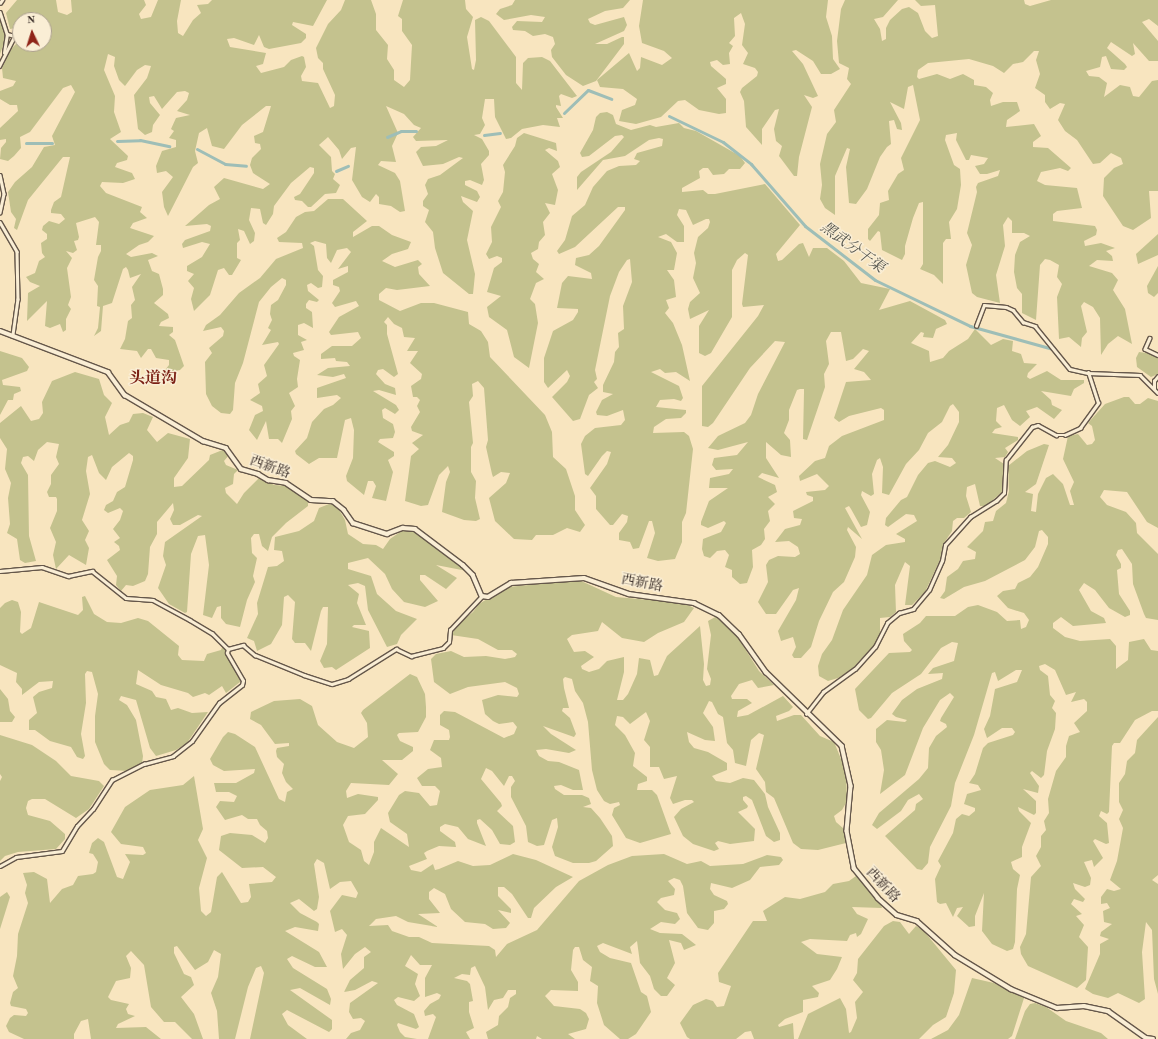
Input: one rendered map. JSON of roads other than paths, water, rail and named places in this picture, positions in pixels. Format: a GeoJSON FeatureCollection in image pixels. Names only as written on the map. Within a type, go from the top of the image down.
{"type":"FeatureCollection","features":[{"type":"Feature","properties":{"kind":"street"},"geometry":{"type":"LineString","coordinates":[[0,12],[7,34],[4,55],[0,66]]}},
{"type":"Feature","properties":{"kind":"street"},"geometry":{"type":"LineString","coordinates":[[4,55],[15,39],[14,34],[7,34]]}},
{"type":"Feature","properties":{"kind":"street"},"geometry":{"type":"LineString","coordinates":[[0,174],[4,194],[0,213]]}},
{"type":"Feature","properties":{"kind":"street"},"geometry":{"type":"LineString","coordinates":[[0,222],[16,252],[18,299],[13,336]]}},
{"type":"Feature","properties":{"kind":"street"},"geometry":{"type":"LineString","coordinates":[[976,326],[984,306],[1006,307],[1013,310],[1023,322],[1035,326],[1070,369],[1088,374],[1133,373],[1147,381],[1158,393]]}},
{"type":"Feature","properties":{"kind":"street","name":"西新路"},"geometry":{"type":"LineString","coordinates":[[0,331],[108,372],[114,377],[125,395],[203,441],[226,448],[241,469],[258,474],[268,480],[286,483],[312,500],[333,501],[344,510],[353,524],[387,534],[403,528],[415,529],[463,565],[473,575],[482,596],[488,597],[511,583],[584,578],[628,594],[694,603],[725,619],[739,634],[757,662],[806,714],[842,746],[851,786],[847,831],[854,868],[859,876],[897,915],[917,921],[955,955],[1011,989],[1057,1008],[1084,1006],[1108,1010],[1146,1038],[1152,1039]]}},
{"type":"Feature","properties":{"kind":"street"},"geometry":{"type":"LineString","coordinates":[[1150,338],[1145,349],[1158,355]]}},
{"type":"Feature","properties":{"kind":"street"},"geometry":{"type":"LineString","coordinates":[[806,714],[824,692],[855,669],[876,647],[887,623],[899,613],[913,609],[929,590],[942,561],[945,545],[970,517],[996,501],[1004,493],[1006,460],[1032,427],[1038,426],[1056,435],[1065,435],[1080,428],[1098,403],[1088,374]]}},
{"type":"Feature","properties":{"kind":"street"},"geometry":{"type":"LineString","coordinates":[[1154,389],[1154,381],[1158,376]]}},
{"type":"Feature","properties":{"kind":"street"},"geometry":{"type":"LineString","coordinates":[[1147,381],[1154,381]]}},
{"type":"Feature","properties":{"kind":"street"},"geometry":{"type":"LineString","coordinates":[[0,570],[42,567],[68,576],[92,571],[126,598],[153,600],[212,633],[228,649],[227,653],[243,682],[242,685],[219,703],[192,741],[173,756],[144,764],[112,780],[93,809],[77,826],[62,851],[16,857],[0,866]]}},
{"type":"Feature","properties":{"kind":"street"},"geometry":{"type":"LineString","coordinates":[[228,649],[243,645],[255,655],[304,676],[332,684],[341,682],[396,648],[411,656],[442,648],[449,642],[450,630],[482,596]]}},
{"type":"Feature","properties":{"kind":"waterway","name":"黑武分干渠"},"geometry":{"type":"LineString","coordinates":[[564,113],[588,90],[611,99]]}},
{"type":"Feature","properties":{"kind":"waterway","name":"黑武分干渠"},"geometry":{"type":"LineString","coordinates":[[669,116],[723,142],[751,164],[805,226],[875,280],[970,326],[1053,349]]}},
{"type":"Feature","properties":{"kind":"waterway","name":"黑武分干渠"},"geometry":{"type":"LineString","coordinates":[[387,137],[401,131],[416,131]]}},
{"type":"Feature","properties":{"kind":"waterway","name":"黑武分干渠"},"geometry":{"type":"LineString","coordinates":[[484,135],[500,133]]}},
{"type":"Feature","properties":{"kind":"waterway","name":"黑武分干渠"},"geometry":{"type":"LineString","coordinates":[[117,141],[140,140],[169,146]]}},
{"type":"Feature","properties":{"kind":"waterway","name":"黑武分干渠"},"geometry":{"type":"LineString","coordinates":[[26,143],[52,143]]}},
{"type":"Feature","properties":{"kind":"waterway","name":"黑武分干渠"},"geometry":{"type":"LineString","coordinates":[[197,149],[225,164],[246,166]]}},
{"type":"Feature","properties":{"kind":"waterway","name":"黑武分干渠"},"geometry":{"type":"LineString","coordinates":[[336,171],[348,166]]}},
{"type":"Feature","properties":{"kind":"district","name":"头道沟"},"geometry":{"type":"Point","coordinates":[153,379]}}]}
